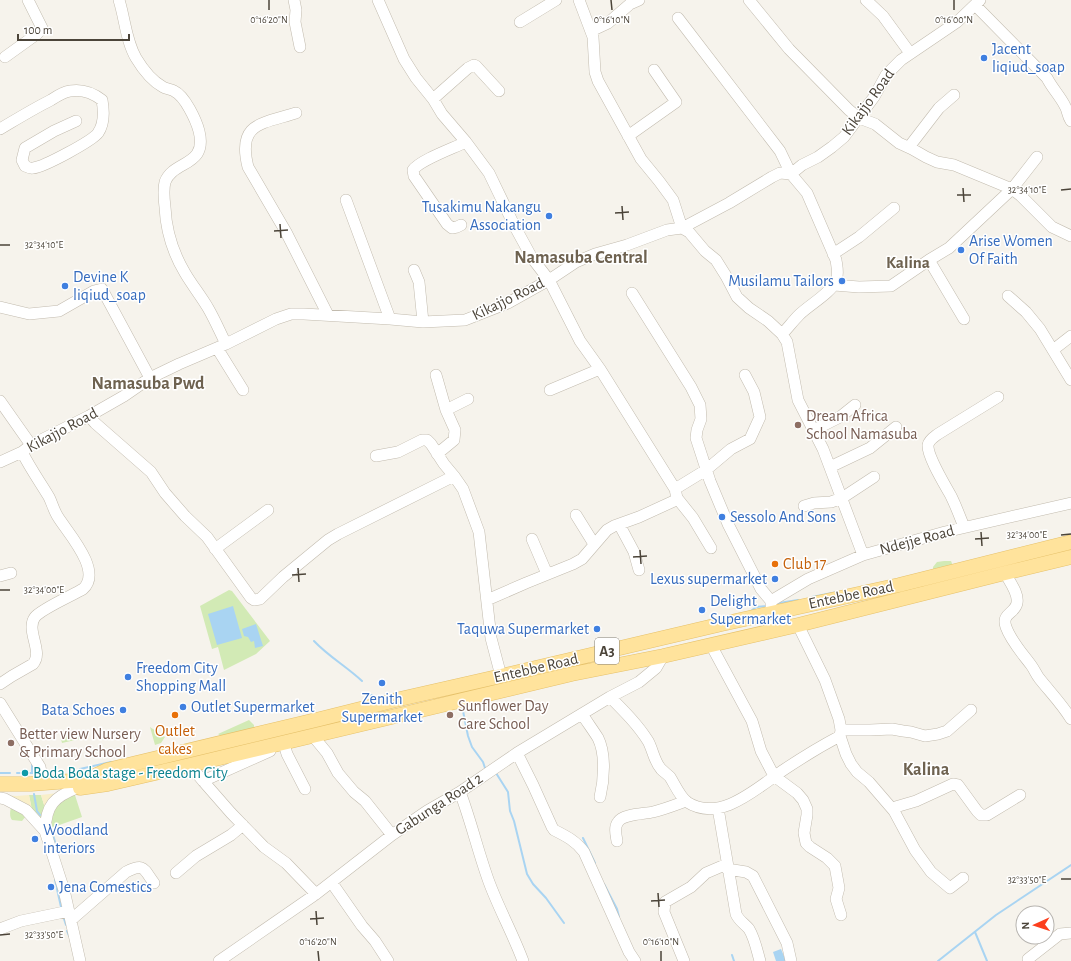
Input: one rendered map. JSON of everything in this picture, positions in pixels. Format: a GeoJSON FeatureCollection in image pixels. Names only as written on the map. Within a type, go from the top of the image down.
{"type":"FeatureCollection","features":[{"type":"Feature","properties":{"kind":"main road","name":"Entebbe Road"},"geometry":{"type":"LineString","coordinates":[[0,784],[31,784],[90,778],[107,770],[320,719],[400,698],[501,676],[771,607],[899,585],[1071,542]]}},
{"type":"Feature","properties":{"kind":"main road","name":"Entebbe Road"},"geometry":{"type":"LineString","coordinates":[[0,793],[48,791],[108,784],[290,742],[407,712],[572,674],[663,656],[798,625],[1071,557]]}},
{"type":"Feature","properties":{"kind":"street"},"geometry":{"type":"LineString","coordinates":[[5,57],[37,34],[42,28],[28,0]]}},
{"type":"Feature","properties":{"kind":"street"},"geometry":{"type":"LineString","coordinates":[[119,0],[131,48],[137,59],[151,77],[163,87],[175,91],[182,98],[190,110],[199,131],[200,142],[198,152],[188,163],[170,175],[166,182],[164,190],[165,218],[172,243],[184,271],[208,308],[222,346],[244,390]]}},
{"type":"Feature","properties":{"kind":"street"},"geometry":{"type":"LineString","coordinates":[[294,0],[296,10],[295,22],[300,47]]}},
{"type":"Feature","properties":{"kind":"street"},"geometry":{"type":"LineString","coordinates":[[378,0],[404,59],[442,114],[466,142],[489,173],[514,225],[529,251],[549,280],[580,341],[600,369],[676,494],[693,518],[711,548]]}},
{"type":"Feature","properties":{"kind":"street"},"geometry":{"type":"LineString","coordinates":[[520,22],[556,0]]}},
{"type":"Feature","properties":{"kind":"street"},"geometry":{"type":"LineString","coordinates":[[579,0],[593,37],[595,72],[598,81],[640,159],[659,181],[672,200],[682,228],[689,232],[705,251],[716,260],[741,300],[754,312],[768,321],[782,334],[787,342],[798,400],[814,430],[830,467],[863,555]]}},
{"type":"Feature","properties":{"kind":"street"},"geometry":{"type":"LineString","coordinates":[[591,32],[608,23],[630,4],[639,0]]}},
{"type":"Feature","properties":{"kind":"street"},"geometry":{"type":"LineString","coordinates":[[750,0],[789,49],[835,98],[859,118],[875,124],[893,139],[937,162],[954,165],[1012,189],[1052,227],[1071,236]]}},
{"type":"Feature","properties":{"kind":"street"},"geometry":{"type":"LineString","coordinates":[[866,0],[883,16],[910,53]]}},
{"type":"Feature","properties":{"kind":"street"},"geometry":{"type":"LineString","coordinates":[[978,2],[1047,78],[1052,88],[1066,107],[1067,116],[1071,121]]}},
{"type":"Feature","properties":{"kind":"street","name":"Kikajjo Road"},"geometry":{"type":"LineString","coordinates":[[0,462],[90,416],[150,378],[222,346],[283,316],[291,314],[328,315],[423,322],[455,321],[471,318],[508,302],[549,280],[576,262],[595,254],[627,245],[667,230],[682,228],[729,203],[780,173],[791,174],[802,165],[818,157],[832,147],[844,137],[874,97],[886,75],[901,60],[957,22],[978,2]]}},
{"type":"Feature","properties":{"kind":"street"},"geometry":{"type":"LineString","coordinates":[[678,18],[780,150],[791,174],[806,193],[833,254],[838,270],[837,279],[834,285],[799,315],[782,334]]}},
{"type":"Feature","properties":{"kind":"street"},"geometry":{"type":"LineString","coordinates":[[433,99],[468,68],[474,65],[499,91]]}},
{"type":"Feature","properties":{"kind":"street"},"geometry":{"type":"LineString","coordinates":[[628,136],[676,102],[654,70]]}},
{"type":"Feature","properties":{"kind":"street"},"geometry":{"type":"LineString","coordinates":[[0,129],[63,93],[71,91],[88,92],[94,94],[102,100],[104,110],[102,124],[97,134],[69,152],[32,169],[25,166],[22,160],[25,148],[54,131],[76,121]]}},
{"type":"Feature","properties":{"kind":"street"},"geometry":{"type":"LineString","coordinates":[[908,147],[939,108],[954,95]]}},
{"type":"Feature","properties":{"kind":"street"},"geometry":{"type":"LineString","coordinates":[[296,113],[257,126],[250,130],[246,142],[246,159],[248,167],[286,232],[328,315]]}},
{"type":"Feature","properties":{"kind":"street"},"geometry":{"type":"LineString","coordinates":[[460,225],[452,228],[446,224],[414,176],[413,170],[433,157],[466,142]]}},
{"type":"Feature","properties":{"kind":"street"},"geometry":{"type":"LineString","coordinates":[[834,285],[859,287],[890,286],[949,248],[1012,189],[1037,157]]}},
{"type":"Feature","properties":{"kind":"street"},"geometry":{"type":"LineString","coordinates":[[346,200],[390,319]]}},
{"type":"Feature","properties":{"kind":"street"},"geometry":{"type":"LineString","coordinates":[[833,254],[859,237],[894,208]]}},
{"type":"Feature","properties":{"kind":"street"},"geometry":{"type":"LineString","coordinates":[[929,260],[964,319]]}},
{"type":"Feature","properties":{"kind":"street"},"geometry":{"type":"LineString","coordinates":[[414,270],[418,282],[423,322]]}},
{"type":"Feature","properties":{"kind":"street"},"geometry":{"type":"LineString","coordinates":[[0,307],[29,314],[59,311],[94,291],[102,289],[150,378]]}},
{"type":"Feature","properties":{"kind":"street"},"geometry":{"type":"LineString","coordinates":[[632,293],[691,386],[700,404],[701,420],[696,430],[696,438],[706,470],[728,524],[771,607],[772,630]]}},
{"type":"Feature","properties":{"kind":"street"},"geometry":{"type":"LineString","coordinates":[[1008,296],[1030,316],[1040,329],[1071,380]]}},
{"type":"Feature","properties":{"kind":"street"},"geometry":{"type":"LineString","coordinates":[[1053,350],[1071,336]]}},
{"type":"Feature","properties":{"kind":"street"},"geometry":{"type":"LineString","coordinates":[[550,390],[600,369]]}},
{"type":"Feature","properties":{"kind":"street"},"geometry":{"type":"LineString","coordinates":[[436,375],[446,410],[455,430],[454,440],[437,454]]}},
{"type":"Feature","properties":{"kind":"street"},"geometry":{"type":"LineString","coordinates":[[487,600],[582,559],[607,530],[666,505],[676,494],[731,449],[750,438],[760,417],[754,392],[745,375]]}},
{"type":"Feature","properties":{"kind":"street"},"geometry":{"type":"LineString","coordinates":[[964,527],[951,497],[932,461],[928,446],[932,439],[938,434],[998,397]]}},
{"type":"Feature","properties":{"kind":"street"},"geometry":{"type":"LineString","coordinates":[[446,410],[468,399]]}},
{"type":"Feature","properties":{"kind":"street"},"geometry":{"type":"LineString","coordinates":[[0,401],[31,445]]}},
{"type":"Feature","properties":{"kind":"street"},"geometry":{"type":"LineString","coordinates":[[814,430],[840,417],[855,405]]}},
{"type":"Feature","properties":{"kind":"street"},"geometry":{"type":"LineString","coordinates":[[90,416],[95,423],[146,466],[156,477],[165,493],[206,537],[251,598],[257,600],[328,540],[454,476]]}},
{"type":"Feature","properties":{"kind":"street"},"geometry":{"type":"LineString","coordinates":[[830,467],[870,448],[896,427]]}},
{"type":"Feature","properties":{"kind":"street"},"geometry":{"type":"LineString","coordinates":[[376,456],[398,452],[425,440],[428,441],[454,476],[466,496],[479,532],[491,638],[501,676]]}},
{"type":"Feature","properties":{"kind":"street"},"geometry":{"type":"LineString","coordinates":[[0,684],[33,664],[35,661],[36,654],[32,624],[36,615],[83,589],[88,583],[89,577],[88,567],[76,541],[57,516],[50,499],[22,452]]}},
{"type":"Feature","properties":{"kind":"street"},"geometry":{"type":"LineString","coordinates":[[804,506],[814,503],[831,502],[842,498],[874,478]]}},
{"type":"Feature","properties":{"kind":"street","name":"Ndejje Road"},"geometry":{"type":"LineString","coordinates":[[771,607],[808,579],[863,555],[964,527],[1071,503]]}},
{"type":"Feature","properties":{"kind":"street"},"geometry":{"type":"LineString","coordinates":[[215,549],[268,510]]}},
{"type":"Feature","properties":{"kind":"street"},"geometry":{"type":"LineString","coordinates":[[576,515],[594,544]]}},
{"type":"Feature","properties":{"kind":"street"},"geometry":{"type":"LineString","coordinates":[[620,524],[634,552],[638,570]]}},
{"type":"Feature","properties":{"kind":"street"},"geometry":{"type":"LineString","coordinates":[[532,539],[547,574]]}},
{"type":"Feature","properties":{"kind":"street"},"geometry":{"type":"LineString","coordinates":[[1005,573],[1017,598],[1016,606],[1006,616],[1005,620],[1008,631],[1025,659],[1032,666],[1037,676],[1064,708],[1071,719]]}},
{"type":"Feature","properties":{"kind":"street"},"geometry":{"type":"LineString","coordinates":[[798,625],[820,669],[839,719],[846,754],[857,772],[869,782],[892,808],[915,850],[931,872],[950,888],[963,878]]}},
{"type":"Feature","properties":{"kind":"street"},"geometry":{"type":"LineString","coordinates":[[711,645],[752,721],[761,752],[774,776],[804,800],[807,809],[804,833],[806,843],[827,858],[835,866],[839,888],[836,899],[841,915]]}},
{"type":"Feature","properties":{"kind":"street","name":"Gabunga Road 2"},"geometry":{"type":"LineString","coordinates":[[220,961],[332,883],[392,835],[427,811],[460,792],[517,753],[648,675],[656,668],[663,656]]}},
{"type":"Feature","properties":{"kind":"street"},"geometry":{"type":"LineString","coordinates":[[610,697],[649,742],[660,768],[668,776],[686,801],[701,807],[718,808],[737,801],[757,790],[774,776],[841,733],[892,729],[926,736],[938,734],[947,731],[971,710]]}},
{"type":"Feature","properties":{"kind":"street"},"geometry":{"type":"LineString","coordinates":[[0,703],[40,767],[43,782]]}},
{"type":"Feature","properties":{"kind":"street"},"geometry":{"type":"LineString","coordinates":[[582,714],[600,745],[603,759],[600,797]]}},
{"type":"Feature","properties":{"kind":"street"},"geometry":{"type":"LineString","coordinates":[[313,736],[327,753],[338,773],[354,792],[365,801],[392,835]]}},
{"type":"Feature","properties":{"kind":"street"},"geometry":{"type":"LineString","coordinates":[[202,781],[290,742]]}},
{"type":"Feature","properties":{"kind":"street"},"geometry":{"type":"LineString","coordinates":[[290,742],[287,754],[305,789]]}},
{"type":"Feature","properties":{"kind":"street"},"geometry":{"type":"LineString","coordinates":[[517,753],[554,830],[574,840],[584,852],[629,952],[635,961]]}},
{"type":"Feature","properties":{"kind":"street"},"geometry":{"type":"LineString","coordinates":[[186,766],[194,770],[202,781],[264,847],[286,863],[316,894]]}},
{"type":"Feature","properties":{"kind":"street"},"geometry":{"type":"LineString","coordinates":[[892,808],[916,801],[953,784],[958,785],[981,815],[987,815],[1020,795]]}},
{"type":"Feature","properties":{"kind":"street"},"geometry":{"type":"LineString","coordinates":[[77,788],[64,793],[52,804],[48,811],[46,831],[64,890],[80,961]]}},
{"type":"Feature","properties":{"kind":"street"},"geometry":{"type":"LineString","coordinates":[[460,792],[500,912],[523,961]]}},
{"type":"Feature","properties":{"kind":"street"},"geometry":{"type":"LineString","coordinates":[[0,798],[12,801],[26,810],[46,831]]}},
{"type":"Feature","properties":{"kind":"street"},"geometry":{"type":"LineString","coordinates":[[617,841],[616,826],[621,819],[665,809],[686,801]]}},
{"type":"Feature","properties":{"kind":"street"},"geometry":{"type":"LineString","coordinates":[[718,808],[736,914],[740,922],[748,928],[760,961]]}},
{"type":"Feature","properties":{"kind":"street"},"geometry":{"type":"LineString","coordinates":[[176,872],[196,856],[231,835],[243,825]]}},
{"type":"Feature","properties":{"kind":"street"},"geometry":{"type":"LineString","coordinates":[[0,930],[21,921],[49,914],[70,915],[126,872],[136,867],[143,868],[154,883]]}},
{"type":"Feature","properties":{"kind":"street"},"geometry":{"type":"LineString","coordinates":[[684,961],[664,912],[665,902],[691,887],[706,873],[727,867],[746,872],[753,876],[787,942],[791,961]]}},
{"type":"Feature","properties":{"kind":"street"},"geometry":{"type":"LineString","coordinates":[[332,883],[388,961]]}},
{"type":"Feature","properties":{"kind":"street"},"geometry":{"type":"LineString","coordinates":[[1028,959],[1060,934],[1071,933]]}},
{"type":"Feature","properties":{"kind":"green space"},"geometry":{"type":"Polygon","coordinates":[[[951,561],[953,566],[933,571],[933,567],[937,562],[951,561]]]}},
{"type":"Feature","properties":{"kind":"green space"},"geometry":{"type":"Polygon","coordinates":[[[229,590],[232,591],[270,641],[256,654],[224,670],[218,647],[212,649],[200,606],[229,590]]]}},
{"type":"Feature","properties":{"kind":"green space"},"geometry":{"type":"Polygon","coordinates":[[[249,720],[254,725],[254,728],[224,738],[218,734],[249,720]]]}},
{"type":"Feature","properties":{"kind":"green space"},"geometry":{"type":"Polygon","coordinates":[[[150,727],[165,737],[161,743],[155,745],[150,727]]]}},
{"type":"Feature","properties":{"kind":"green space"},"geometry":{"type":"Polygon","coordinates":[[[66,734],[84,734],[84,738],[62,743],[61,739],[66,734]]]}},
{"type":"Feature","properties":{"kind":"green space"},"geometry":{"type":"Polygon","coordinates":[[[74,792],[82,817],[48,829],[55,807],[74,792]]]}},
{"type":"Feature","properties":{"kind":"green space"},"geometry":{"type":"Polygon","coordinates":[[[29,795],[41,795],[45,808],[41,819],[32,810],[29,795]]]}},
{"type":"Feature","properties":{"kind":"green space"},"geometry":{"type":"Polygon","coordinates":[[[12,805],[26,816],[22,821],[12,820],[10,817],[12,805]]]}},
{"type":"Feature","properties":{"kind":"sand"},"geometry":{"type":"Polygon","coordinates":[[[58,793],[45,808],[41,795],[58,793]]]}},
{"type":"Feature","properties":{"kind":"sand"},"geometry":{"type":"Polygon","coordinates":[[[5,795],[29,795],[32,810],[5,795]]]}},
{"type":"Feature","properties":{"kind":"water"},"geometry":{"type":"Polygon","coordinates":[[[233,606],[242,638],[217,645],[208,614],[233,606]]]}},
{"type":"Feature","properties":{"kind":"water"},"geometry":{"type":"Polygon","coordinates":[[[256,624],[263,646],[255,648],[254,641],[251,642],[248,637],[244,636],[242,629],[256,624]]]}},
{"type":"Feature","properties":{"kind":"water"},"geometry":{"type":"Polygon","coordinates":[[[781,949],[786,961],[776,961],[773,952],[781,949]]]}},
{"type":"Feature","properties":{"kind":"waterway"},"geometry":{"type":"LineString","coordinates":[[812,597],[837,592]]}},
{"type":"Feature","properties":{"kind":"waterway"},"geometry":{"type":"LineString","coordinates":[[779,603],[798,600]]}},
{"type":"Feature","properties":{"kind":"waterway"},"geometry":{"type":"LineString","coordinates":[[751,611],[756,607],[767,606]]}},
{"type":"Feature","properties":{"kind":"waterway"},"geometry":{"type":"LineString","coordinates":[[314,641],[325,652],[362,681]]}},
{"type":"Feature","properties":{"kind":"waterway"},"geometry":{"type":"LineString","coordinates":[[371,695],[377,698]]}},
{"type":"Feature","properties":{"kind":"waterway"},"geometry":{"type":"LineString","coordinates":[[462,706],[468,736],[472,747],[483,762],[485,768],[487,768]]}},
{"type":"Feature","properties":{"kind":"waterway"},"geometry":{"type":"LineString","coordinates":[[80,769],[111,762]]}},
{"type":"Feature","properties":{"kind":"waterway"},"geometry":{"type":"LineString","coordinates":[[32,763],[32,773]]}},
{"type":"Feature","properties":{"kind":"waterway"},"geometry":{"type":"LineString","coordinates":[[0,773],[10,773]]}},
{"type":"Feature","properties":{"kind":"waterway"},"geometry":{"type":"LineString","coordinates":[[17,773],[33,773]]}},
{"type":"Feature","properties":{"kind":"waterway"},"geometry":{"type":"LineString","coordinates":[[496,773],[508,792],[510,811],[514,821],[527,874],[533,884],[546,898],[564,923]]}},
{"type":"Feature","properties":{"kind":"waterway"},"geometry":{"type":"LineString","coordinates":[[34,794],[37,811],[40,815]]}},
{"type":"Feature","properties":{"kind":"waterway"},"geometry":{"type":"LineString","coordinates":[[51,828],[58,852],[55,852]]}},
{"type":"Feature","properties":{"kind":"waterway"},"geometry":{"type":"LineString","coordinates":[[583,838],[595,863]]}},
{"type":"Feature","properties":{"kind":"waterway"},"geometry":{"type":"LineString","coordinates":[[938,961],[996,915],[1071,865]]}},
{"type":"Feature","properties":{"kind":"waterway"},"geometry":{"type":"LineString","coordinates":[[55,880],[61,907]]}},
{"type":"Feature","properties":{"kind":"waterway"},"geometry":{"type":"LineString","coordinates":[[604,884],[617,909],[619,917]]}},
{"type":"Feature","properties":{"kind":"waterway"},"geometry":{"type":"LineString","coordinates":[[63,916],[66,925]]}},
{"type":"Feature","properties":{"kind":"waterway"},"geometry":{"type":"LineString","coordinates":[[67,931],[69,936]]}},
{"type":"Feature","properties":{"kind":"waterway"},"geometry":{"type":"LineString","coordinates":[[975,932],[987,961]]}},
{"type":"Feature","properties":{"kind":"waterway"},"geometry":{"type":"LineString","coordinates":[[732,955],[734,961]]}},
{"type":"Feature","properties":{"kind":"place","name":"Jacent liqiud_soap"},"geometry":{"type":"Point","coordinates":[984,58]}},
{"type":"Feature","properties":{"kind":"place","name":"Tusakimu Nakangu Association"},"geometry":{"type":"Point","coordinates":[549,216]}},
{"type":"Feature","properties":{"kind":"place","name":"Arise Women Of Faith"},"geometry":{"type":"Point","coordinates":[961,250]}},
{"type":"Feature","properties":{"kind":"place","name":"Musilamu Tailors"},"geometry":{"type":"Point","coordinates":[842,281]}},
{"type":"Feature","properties":{"kind":"place","name":"Devine K liqiud_soap"},"geometry":{"type":"Point","coordinates":[65,286]}},
{"type":"Feature","properties":{"kind":"place","name":"Dream Africa School Namasuba"},"geometry":{"type":"Point","coordinates":[798,425]}},
{"type":"Feature","properties":{"kind":"place","name":"Sessolo And Sons"},"geometry":{"type":"Point","coordinates":[722,517]}},
{"type":"Feature","properties":{"kind":"place","name":"Club 17"},"geometry":{"type":"Point","coordinates":[775,564]}},
{"type":"Feature","properties":{"kind":"place","name":"Lexus supermarket"},"geometry":{"type":"Point","coordinates":[775,579]}},
{"type":"Feature","properties":{"kind":"place","name":"Delight Supermarket"},"geometry":{"type":"Point","coordinates":[702,610]}},
{"type":"Feature","properties":{"kind":"place","name":"Taquwa Supermarket"},"geometry":{"type":"Point","coordinates":[597,629]}},
{"type":"Feature","properties":{"kind":"place","name":"Freedom City Shopping Mall"},"geometry":{"type":"Point","coordinates":[128,677]}},
{"type":"Feature","properties":{"kind":"place","name":"Zenith Supermarket"},"geometry":{"type":"Point","coordinates":[382,683]}},
{"type":"Feature","properties":{"kind":"place","name":"Outlet Supermarket"},"geometry":{"type":"Point","coordinates":[183,707]}},
{"type":"Feature","properties":{"kind":"place","name":"Bata Schoes"},"geometry":{"type":"Point","coordinates":[123,710]}},
{"type":"Feature","properties":{"kind":"place","name":"Outlet cakes"},"geometry":{"type":"Point","coordinates":[175,715]}},
{"type":"Feature","properties":{"kind":"place","name":"Sunflower Day Care School"},"geometry":{"type":"Point","coordinates":[450,715]}},
{"type":"Feature","properties":{"kind":"place","name":"Better view Nursery & Primary School"},"geometry":{"type":"Point","coordinates":[11,743]}},
{"type":"Feature","properties":{"kind":"place","name":"Boda Boda stage - Freedom City"},"geometry":{"type":"Point","coordinates":[25,773]}},
{"type":"Feature","properties":{"kind":"place","name":"Woodland interiors"},"geometry":{"type":"Point","coordinates":[35,839]}},
{"type":"Feature","properties":{"kind":"place","name":"Jena Comestics"},"geometry":{"type":"Point","coordinates":[51,887]}},
{"type":"Feature","properties":{"kind":"district","name":"Namasuba Central"},"geometry":{"type":"Point","coordinates":[581,258]}},
{"type":"Feature","properties":{"kind":"district","name":"Kalina"},"geometry":{"type":"Point","coordinates":[908,262]}},
{"type":"Feature","properties":{"kind":"district","name":"Namasuba Pwd"},"geometry":{"type":"Point","coordinates":[148,384]}},
{"type":"Feature","properties":{"kind":"district","name":"Kalina"},"geometry":{"type":"Point","coordinates":[926,770]}}]}
